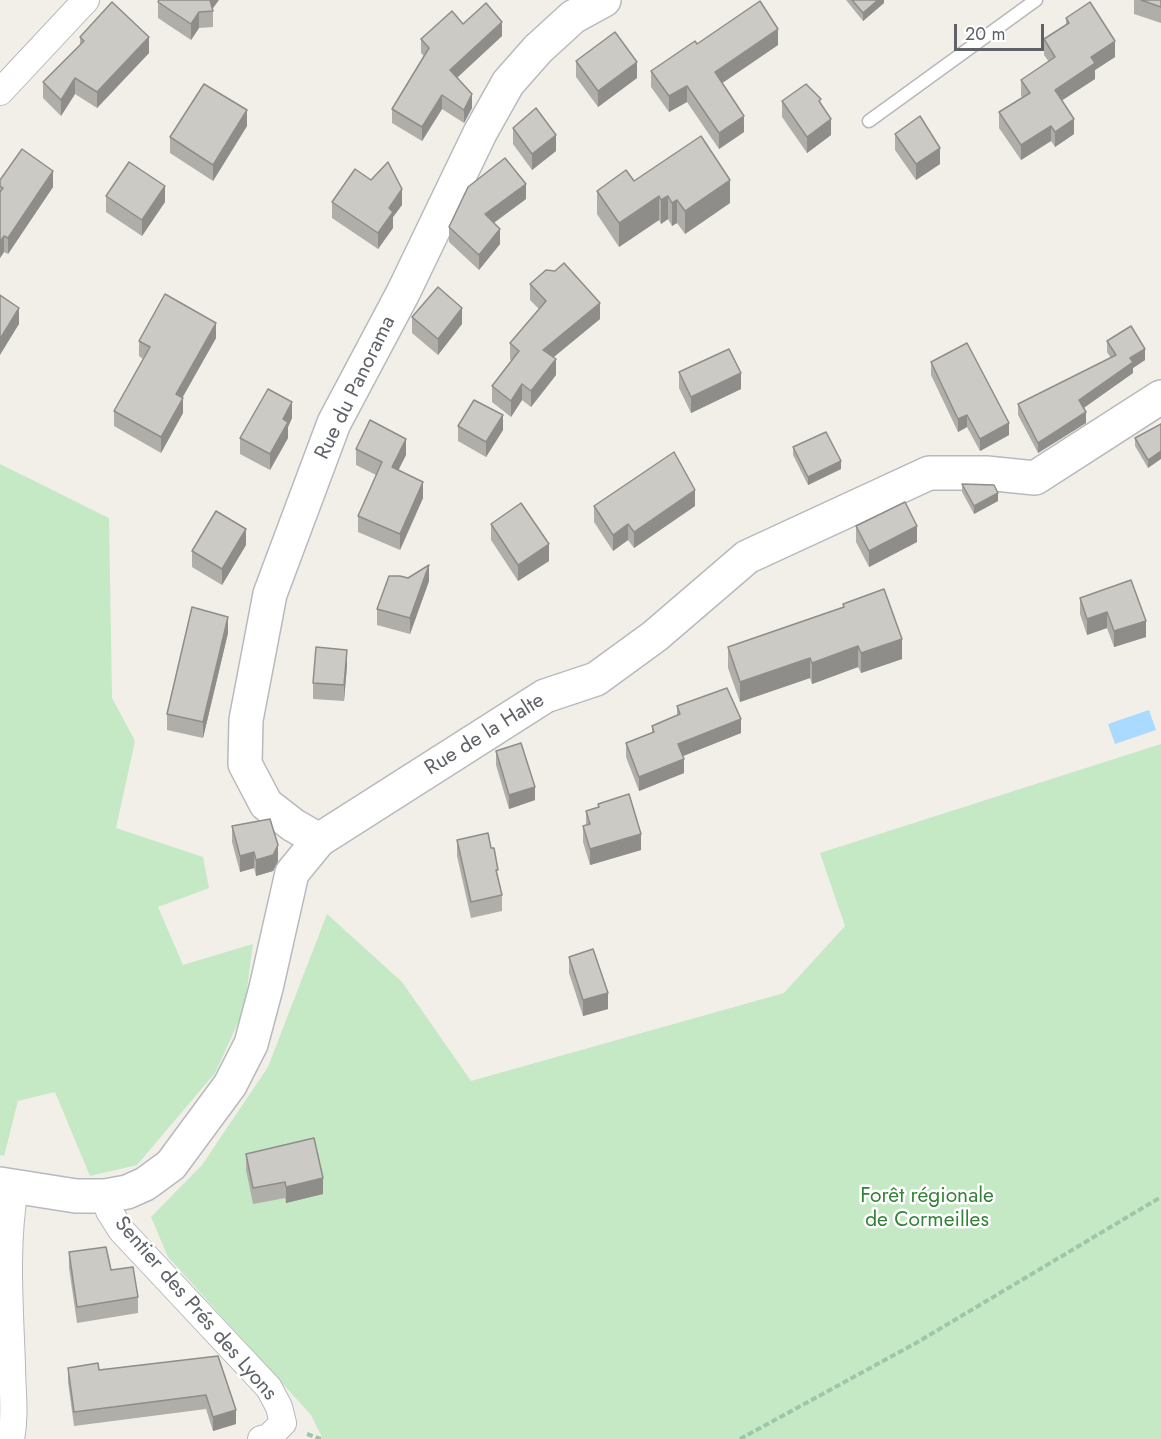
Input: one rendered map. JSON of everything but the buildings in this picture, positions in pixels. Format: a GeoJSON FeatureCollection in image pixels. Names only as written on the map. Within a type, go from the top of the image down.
{"type":"FeatureCollection","features":[{"type":"Feature","properties":{"kind":"street"},"geometry":{"type":"LineString","coordinates":[[0,92],[86,0]]}},
{"type":"Feature","properties":{"kind":"street","name":"Rue du Panorama"},"geometry":{"type":"LineString","coordinates":[[319,840],[266,804],[245,764],[246,720],[270,594],[334,423],[403,293],[508,83],[538,49],[573,17],[604,0]]}},
{"type":"Feature","properties":{"kind":"street","name":"Rue de la Halte"},"geometry":{"type":"LineString","coordinates":[[7,1186],[76,1196],[105,1196],[127,1192],[145,1184],[171,1165],[230,1085],[250,1044],[266,988],[292,873],[319,840],[545,696],[596,679],[655,636],[747,557],[929,473],[986,473],[1035,478],[1161,397]]}},
{"type":"Feature","properties":{"kind":"street"},"geometry":{"type":"LineString","coordinates":[[7,1186],[11,1211],[9,1258],[13,1405],[11,1439]]}},
{"type":"Feature","properties":{"kind":"street","name":"Sentier des Prés des Lyons"},"geometry":{"type":"LineString","coordinates":[[105,1196],[109,1211],[121,1230],[268,1388],[279,1407],[283,1423],[269,1437],[261,1439]]}},
{"type":"Feature","properties":{"kind":"lane"},"geometry":{"type":"LineString","coordinates":[[869,121],[1036,0]]}},
{"type":"Feature","properties":{"kind":"path"},"geometry":{"type":"LineString","coordinates":[[740,1439],[916,1343],[1161,1197]]}},
{"type":"Feature","properties":{"kind":"green space"},"geometry":{"type":"Polygon","coordinates":[[[0,464],[109,518],[112,698],[135,741],[116,828],[203,857],[209,888],[158,907],[183,965],[253,944],[244,1010],[215,1073],[137,1165],[90,1176],[55,1092],[18,1101],[4,1156],[0,1155],[0,464]]]}},
{"type":"Feature","properties":{"kind":"green space","name":"Forêt régionale de Cormeilles"},"geometry":{"type":"Polygon","coordinates":[[[1161,744],[1161,1439],[323,1439],[311,1415],[168,1257],[151,1217],[202,1165],[268,1067],[327,914],[402,982],[471,1081],[784,993],[845,926],[820,853],[1161,744]]]}},
{"type":"Feature","properties":{"kind":"water"},"geometry":{"type":"Polygon","coordinates":[[[1149,710],[1156,730],[1115,744],[1108,724],[1149,710]]]}}]}
